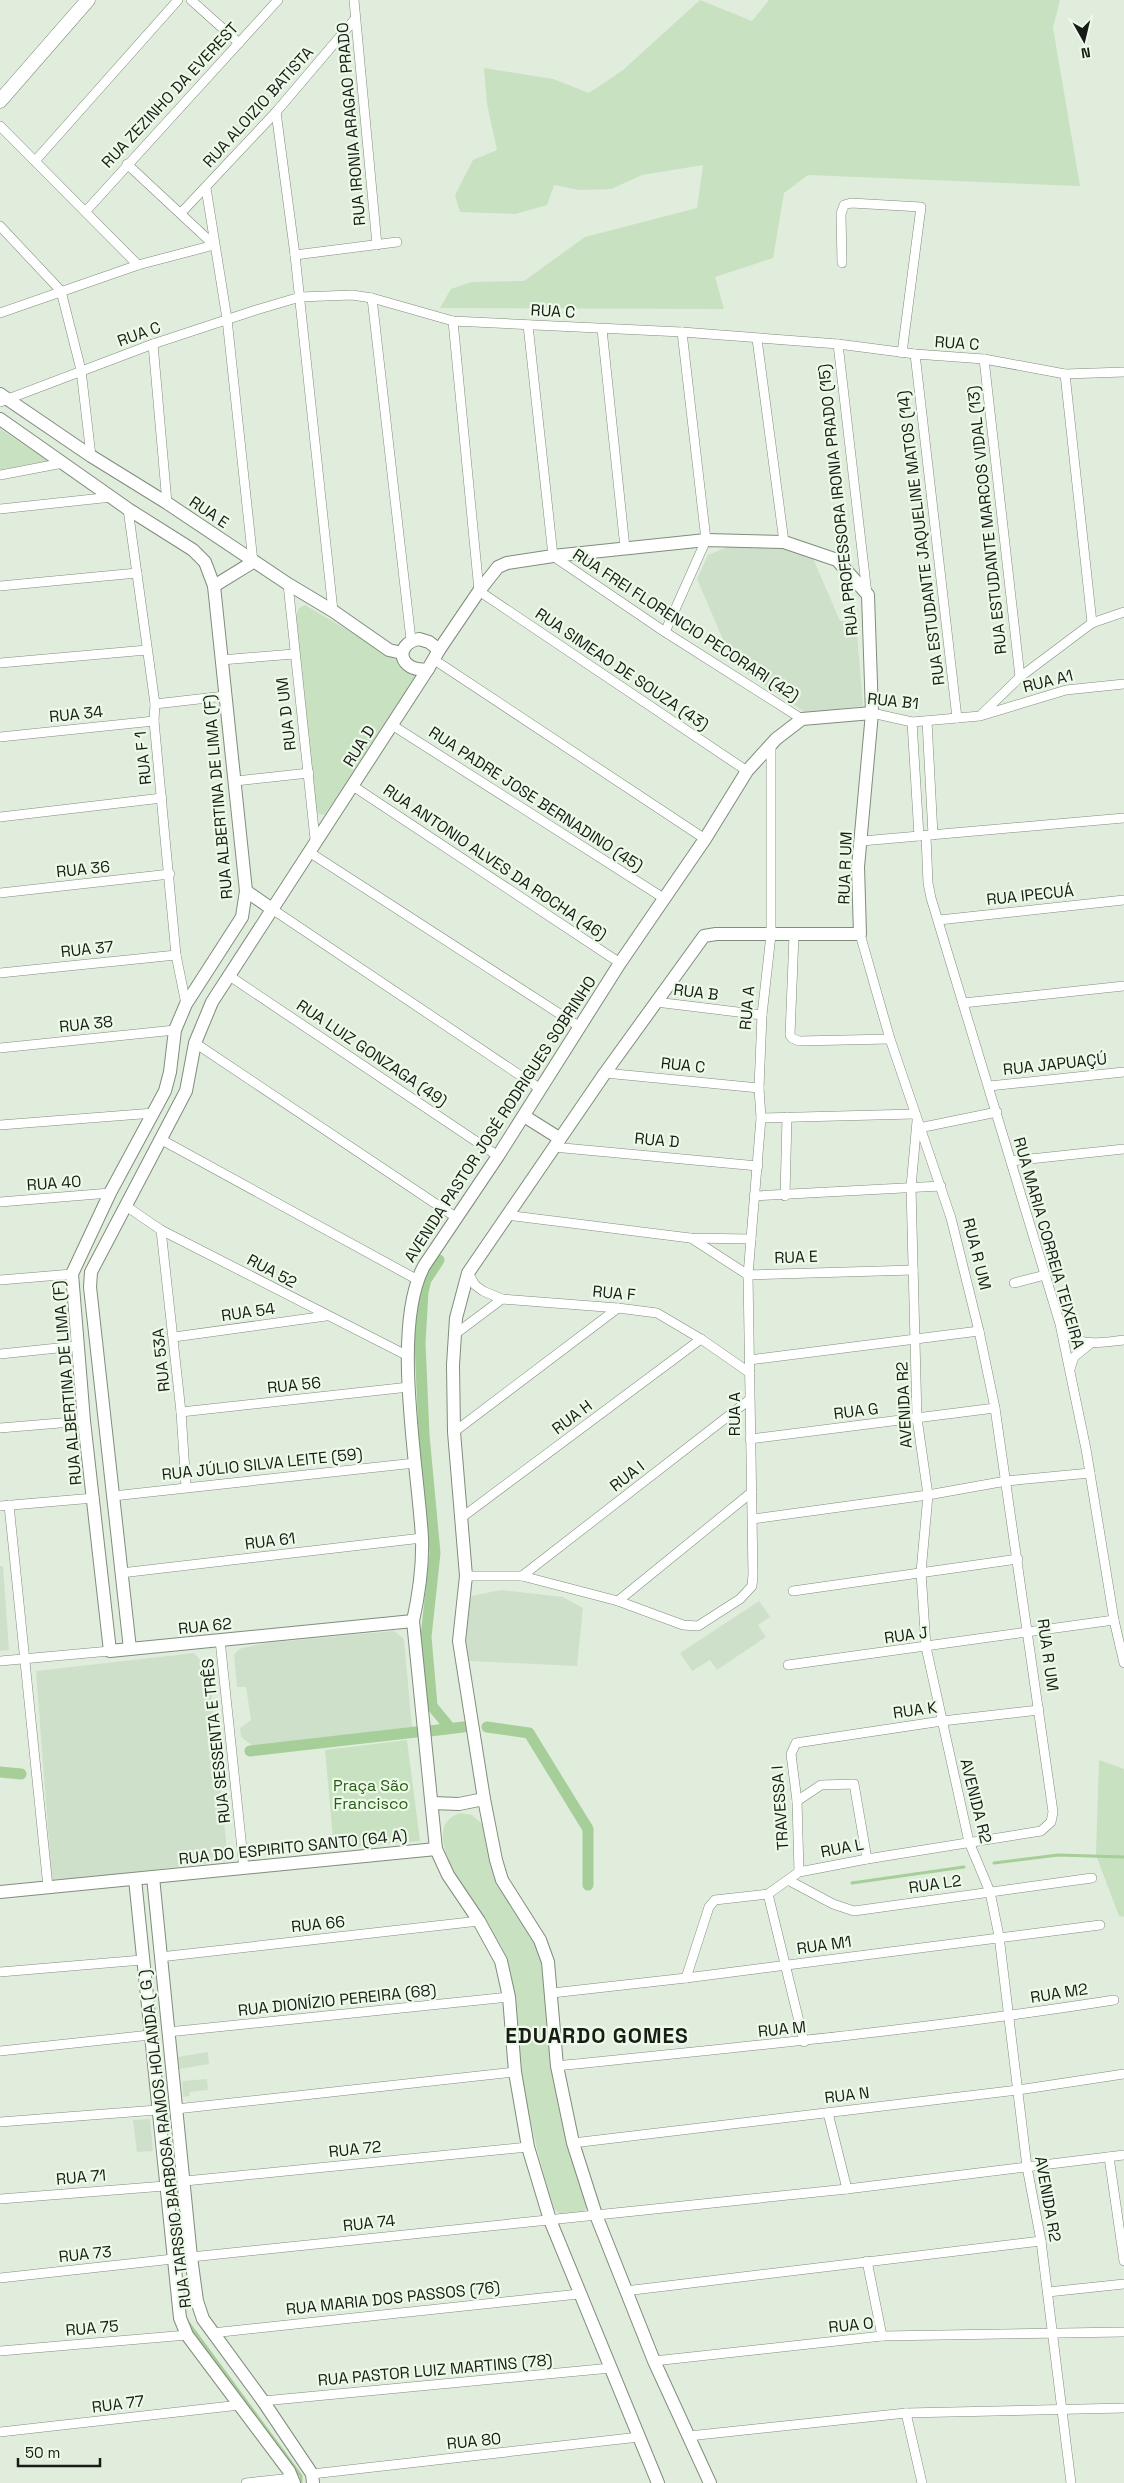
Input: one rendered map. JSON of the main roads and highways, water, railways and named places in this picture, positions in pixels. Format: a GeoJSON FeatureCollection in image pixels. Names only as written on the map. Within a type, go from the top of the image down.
{"type":"FeatureCollection","features":[{"type":"Feature","properties":{"kind":"main road"},"geometry":{"type":"LineString","coordinates":[[0,101],[88,0]]}},
{"type":"Feature","properties":{"kind":"main road"},"geometry":{"type":"LineString","coordinates":[[0,107],[11,88]]}},
{"type":"Feature","properties":{"kind":"waterway"},"geometry":{"type":"LineString","coordinates":[[439,1260],[426,1280],[423,1292],[420,1343],[424,1435],[435,1553],[426,1637],[432,1706],[450,1728]]}},
{"type":"Feature","properties":{"kind":"waterway"},"geometry":{"type":"LineString","coordinates":[[430,1731],[463,1727]]}},
{"type":"Feature","properties":{"kind":"waterway"},"geometry":{"type":"LineString","coordinates":[[487,1727],[529,1733],[588,1829],[588,1885]]}},
{"type":"Feature","properties":{"kind":"waterway"},"geometry":{"type":"LineString","coordinates":[[250,1751],[416,1732]]}},
{"type":"Feature","properties":{"kind":"waterway"},"geometry":{"type":"LineString","coordinates":[[0,1772],[21,1774]]}},
{"type":"Feature","properties":{"kind":"waterway"},"geometry":{"type":"LineString","coordinates":[[994,1863],[1058,1855],[1124,1857]]}},
{"type":"Feature","properties":{"kind":"waterway"},"geometry":{"type":"LineString","coordinates":[[852,1883],[964,1867]]}},
{"type":"Feature","properties":{"kind":"waterway"},"geometry":{"type":"LineString","coordinates":[[187,2321],[301,2476],[301,2483]]}},
{"type":"Feature","properties":{"kind":"district","name":"EDUARDO GOMES"},"geometry":{"type":"Point","coordinates":[597,2035]}},
{"type":"Feature","properties":{"kind":"park label","name":"Praça São Francisco"},"geometry":{"type":"Point","coordinates":[371,1794]}}]}
